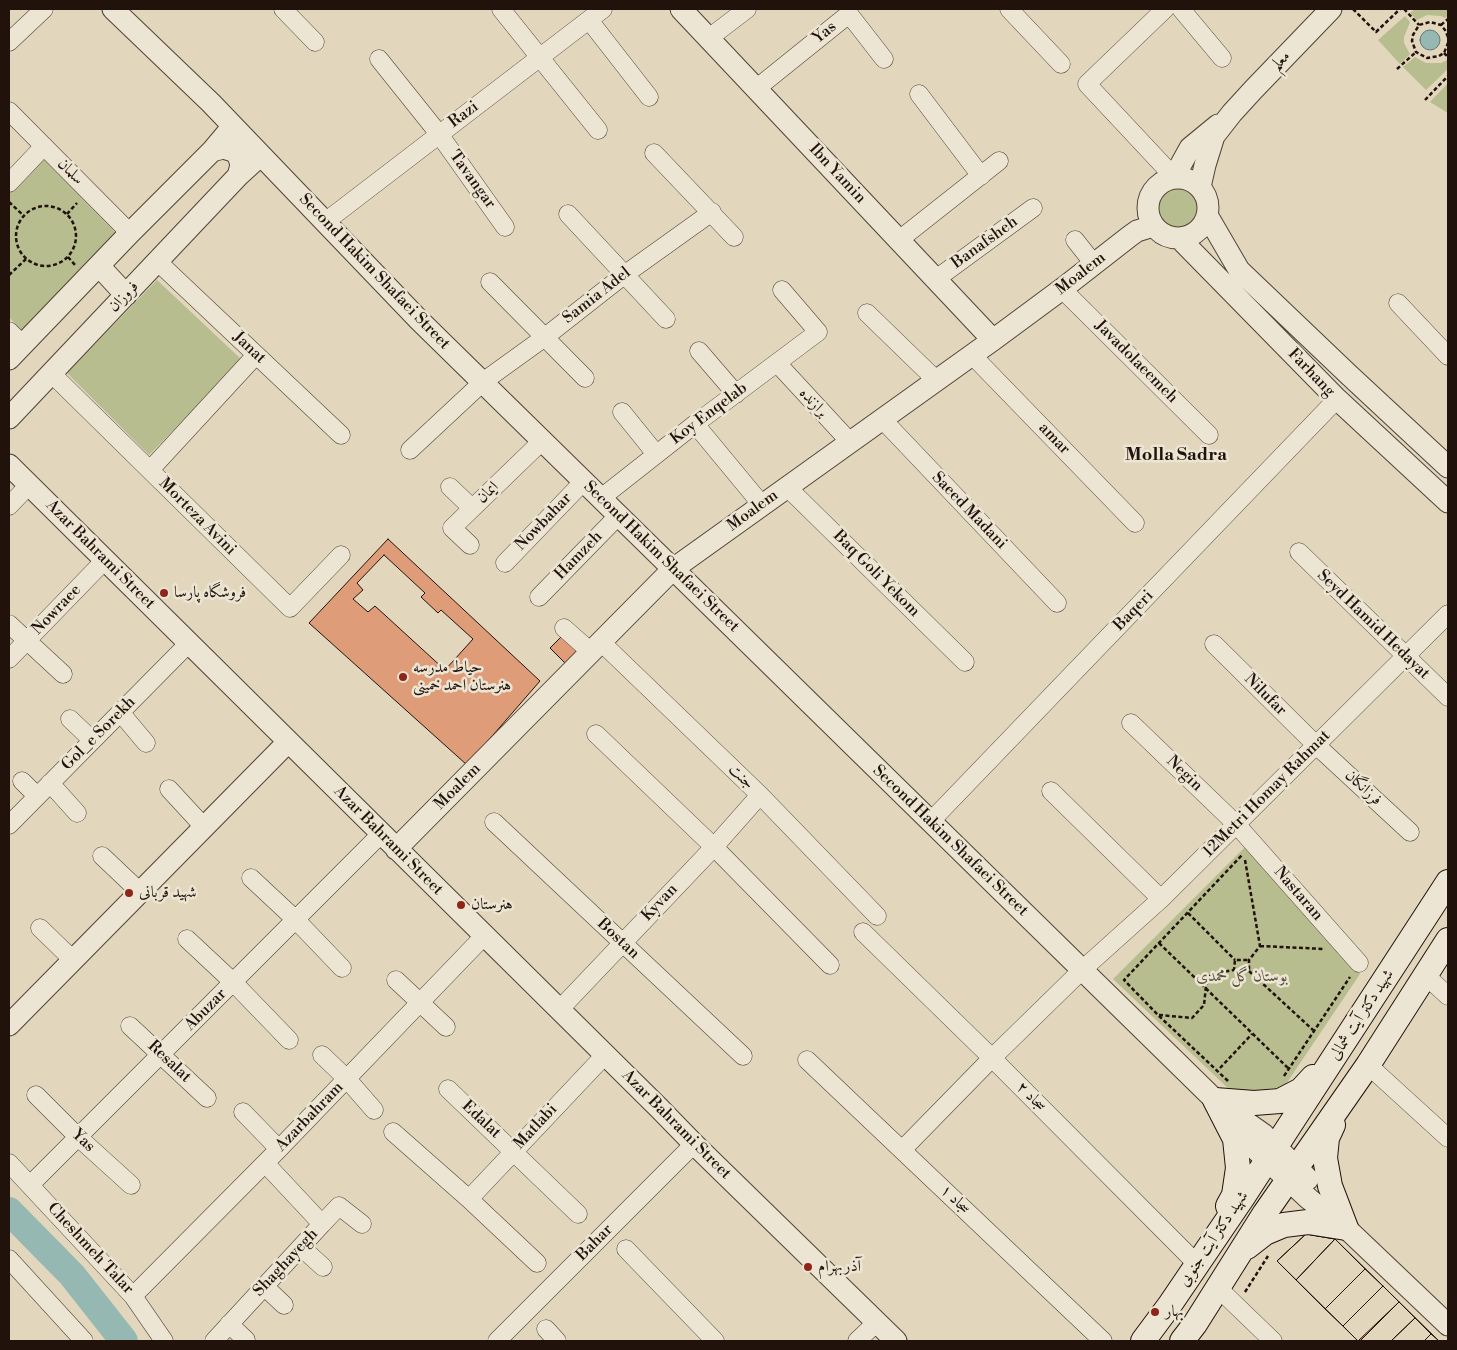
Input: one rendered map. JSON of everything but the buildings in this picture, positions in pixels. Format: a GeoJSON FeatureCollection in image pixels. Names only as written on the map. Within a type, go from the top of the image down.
{"type":"FeatureCollection","features":[{"type":"Feature","properties":{"kind":"main road","name":"شهید دکتر آیت شمالی"},"geometry":{"type":"LineString","coordinates":[[1271,1154],[1448,882]]}},
{"type":"Feature","properties":{"kind":"main road","name":"شهید دکتر آیت شمالی"},"geometry":{"type":"LineString","coordinates":[[1292,1174],[1368,1065],[1448,940]]}},
{"type":"Feature","properties":{"kind":"main road"},"geometry":{"type":"LineString","coordinates":[[1225,1093],[1254,1103],[1280,1101],[1301,1090],[1341,1046]]}},
{"type":"Feature","properties":{"kind":"main road"},"geometry":{"type":"LineString","coordinates":[[1201,1259],[1234,1194],[1238,1168],[1225,1093]]}},
{"type":"Feature","properties":{"kind":"main road"},"geometry":{"type":"LineString","coordinates":[[1240,1252],[1266,1233],[1284,1225],[1308,1222],[1346,1228],[1330,1186],[1325,1158],[1327,1138],[1340,1105]]}},
{"type":"Feature","properties":{"kind":"main road","name":"شهید دکتر آیت جنوبی"},"geometry":{"type":"LineString","coordinates":[[1143,1341],[1201,1259],[1271,1154]]}},
{"type":"Feature","properties":{"kind":"main road","name":"شهید دکتر آیت جنوبی"},"geometry":{"type":"LineString","coordinates":[[1182,1341],[1195,1324],[1292,1174]]}},
{"type":"Feature","properties":{"kind":"street"},"geometry":{"type":"LineString","coordinates":[[9,42],[44,9]]}},
{"type":"Feature","properties":{"kind":"street","name":"Second Hakim Shafaei Street"},"geometry":{"type":"LineString","coordinates":[[113,9],[233,126],[419,320],[930,822],[1082,970],[1151,1022],[1225,1093],[1263,1134],[1271,1154],[1292,1174],[1309,1200],[1346,1228],[1448,1325]]}},
{"type":"Feature","properties":{"kind":"street"},"geometry":{"type":"LineString","coordinates":[[283,9],[315,42]]}},
{"type":"Feature","properties":{"kind":"street"},"geometry":{"type":"LineString","coordinates":[[501,9],[598,130]]}},
{"type":"Feature","properties":{"kind":"street","name":"Razi"},"geometry":{"type":"LineString","coordinates":[[325,222],[603,9]]}},
{"type":"Feature","properties":{"kind":"street","name":"Ibn Yamin"},"geometry":{"type":"LineString","coordinates":[[681,9],[993,340]]}},
{"type":"Feature","properties":{"kind":"street"},"geometry":{"type":"LineString","coordinates":[[709,38],[747,9]]}},
{"type":"Feature","properties":{"kind":"street"},"geometry":{"type":"LineString","coordinates":[[1009,9],[1061,64]]}},
{"type":"Feature","properties":{"kind":"street"},"geometry":{"type":"LineString","coordinates":[[1164,9],[1087,84],[1174,177]]}},
{"type":"Feature","properties":{"kind":"street"},"geometry":{"type":"LineString","coordinates":[[1181,9],[1222,58]]}},
{"type":"Feature","properties":{"kind":"street","name":"معلم"},"geometry":{"type":"LineString","coordinates":[[1232,113],[1331,9]]}},
{"type":"Feature","properties":{"kind":"street","name":"Yas"},"geometry":{"type":"LineString","coordinates":[[757,88],[849,14],[884,59]]}},
{"type":"Feature","properties":{"kind":"street"},"geometry":{"type":"LineString","coordinates":[[589,20],[649,97]]}},
{"type":"Feature","properties":{"kind":"street","name":"Tavangar"},"geometry":{"type":"LineString","coordinates":[[379,59],[439,134],[505,227]]}},
{"type":"Feature","properties":{"kind":"street"},"geometry":{"type":"LineString","coordinates":[[919,94],[981,176]]}},
{"type":"Feature","properties":{"kind":"street","name":"سلمان"},"geometry":{"type":"LineString","coordinates":[[9,111],[130,233]]}},
{"type":"Feature","properties":{"kind":"street"},"geometry":{"type":"LineString","coordinates":[[1174,177],[1190,148],[1232,113]]}},
{"type":"Feature","properties":{"kind":"street"},"geometry":{"type":"LineString","coordinates":[[1200,187],[1204,165],[1214,136],[1232,113]]}},
{"type":"Feature","properties":{"kind":"street"},"geometry":{"type":"LineString","coordinates":[[13,345],[99,266],[212,151],[233,126]]}},
{"type":"Feature","properties":{"kind":"street"},"geometry":{"type":"LineString","coordinates":[[9,183],[44,146]]}},
{"type":"Feature","properties":{"kind":"street"},"geometry":{"type":"LineString","coordinates":[[212,151],[223,148],[233,151],[238,155],[241,166],[238,176]]}},
{"type":"Feature","properties":{"kind":"street"},"geometry":{"type":"LineString","coordinates":[[654,153],[734,237]]}},
{"type":"Feature","properties":{"kind":"street","name":"فروزان"},"geometry":{"type":"LineString","coordinates":[[9,418],[238,176],[261,155]]}},
{"type":"Feature","properties":{"kind":"street"},"geometry":{"type":"LineString","coordinates":[[899,240],[999,161]]}},
{"type":"Feature","properties":{"kind":"street"},"geometry":{"type":"LineString","coordinates":[[1174,177],[1193,181],[1200,187],[1206,196],[1208,205],[1204,224],[1197,231],[1189,236],[1170,237],[1161,233],[1153,226],[1148,216],[1147,206],[1150,195],[1159,184],[1174,177]]}},
{"type":"Feature","properties":{"kind":"street","name":"Banafsheh"},"geometry":{"type":"LineString","coordinates":[[936,279],[1033,208]]}},
{"type":"Feature","properties":{"kind":"street","name":"Samia Adel"},"geometry":{"type":"LineString","coordinates":[[410,450],[484,382],[624,275],[712,212]]}},
{"type":"Feature","properties":{"kind":"street"},"geometry":{"type":"LineString","coordinates":[[568,214],[666,319]]}},
{"type":"Feature","properties":{"kind":"street","name":"Farhang"},"geometry":{"type":"LineString","coordinates":[[1207,215],[1239,270],[1448,467]]}},
{"type":"Feature","properties":{"kind":"street","name":"Moalem"},"geometry":{"type":"LineString","coordinates":[[396,849],[673,569],[993,340],[1130,236],[1153,226]]}},
{"type":"Feature","properties":{"kind":"street","name":"Farhang"},"geometry":{"type":"LineString","coordinates":[[1179,238],[1337,400],[1448,502]]}},
{"type":"Feature","properties":{"kind":"street"},"geometry":{"type":"LineString","coordinates":[[1075,240],[1094,264]]}},
{"type":"Feature","properties":{"kind":"street","name":"Janat"},"geometry":{"type":"LineString","coordinates":[[158,262],[341,435]]}},
{"type":"Feature","properties":{"kind":"street"},"geometry":{"type":"LineString","coordinates":[[99,266],[126,295]]}},
{"type":"Feature","properties":{"kind":"street"},"geometry":{"type":"LineString","coordinates":[[490,282],[586,378]]}},
{"type":"Feature","properties":{"kind":"street","name":"Javadolaeemeh"},"geometry":{"type":"LineString","coordinates":[[1062,289],[1209,435]]}},
{"type":"Feature","properties":{"kind":"street","name":"Koy Enqelab"},"geometry":{"type":"LineString","coordinates":[[601,498],[695,424],[818,332],[782,290]]}},
{"type":"Feature","properties":{"kind":"street"},"geometry":{"type":"LineString","coordinates":[[1398,303],[1448,356]]}},
{"type":"Feature","properties":{"kind":"street"},"geometry":{"type":"LineString","coordinates":[[866,313],[936,380]]}},
{"type":"Feature","properties":{"kind":"street"},"geometry":{"type":"LineString","coordinates":[[698,351],[736,394]]}},
{"type":"Feature","properties":{"kind":"street","name":"amar"},"geometry":{"type":"LineString","coordinates":[[972,354],[1135,523]]}},
{"type":"Feature","properties":{"kind":"street"},"geometry":{"type":"LineString","coordinates":[[150,470],[256,355]]}},
{"type":"Feature","properties":{"kind":"street","name":"برازنده"},"geometry":{"type":"LineString","coordinates":[[777,363],[850,442]]}},
{"type":"Feature","properties":{"kind":"street","name":"Morteza Avini"},"geometry":{"type":"LineString","coordinates":[[51,373],[290,608],[341,555]]}},
{"type":"Feature","properties":{"kind":"street","name":"Baqeri"},"geometry":{"type":"LineString","coordinates":[[930,822],[1337,400]]}},
{"type":"Feature","properties":{"kind":"street"},"geometry":{"type":"LineString","coordinates":[[622,412],[656,454]]}},
{"type":"Feature","properties":{"kind":"street","name":"Saeed Madani"},"geometry":{"type":"LineString","coordinates":[[882,420],[1056,603]]}},
{"type":"Feature","properties":{"kind":"street"},"geometry":{"type":"LineString","coordinates":[[695,424],[762,505]]}},
{"type":"Feature","properties":{"kind":"street","name":"ایمان"},"geometry":{"type":"LineString","coordinates":[[470,545],[452,528],[542,441]]}},
{"type":"Feature","properties":{"kind":"street","name":"Azar Bahrami Street"},"geometry":{"type":"LineString","coordinates":[[9,465],[694,1144],[896,1341]]}},
{"type":"Feature","properties":{"kind":"street","name":"Nowbahar"},"geometry":{"type":"LineString","coordinates":[[505,563],[584,481]]}},
{"type":"Feature","properties":{"kind":"street"},"geometry":{"type":"LineString","coordinates":[[9,506],[29,485]]}},
{"type":"Feature","properties":{"kind":"street"},"geometry":{"type":"LineString","coordinates":[[450,487],[472,508]]}},
{"type":"Feature","properties":{"kind":"street","name":"Baq Goli Yekom"},"geometry":{"type":"LineString","coordinates":[[787,487],[964,662]]}},
{"type":"Feature","properties":{"kind":"street","name":"Hamzeh"},"geometry":{"type":"LineString","coordinates":[[539,597],[619,515]]}},
{"type":"Feature","properties":{"kind":"street","name":"Seyd Hamid Hedayat"},"geometry":{"type":"LineString","coordinates":[[1298,552],[1448,697]]}},
{"type":"Feature","properties":{"kind":"street","name":"Nowraee"},"geometry":{"type":"LineString","coordinates":[[9,659],[105,560]]}},
{"type":"Feature","properties":{"kind":"street","name":"12Metri Homay Rahmat"},"geometry":{"type":"LineString","coordinates":[[903,1150],[992,1058],[1082,970],[1161,899],[1448,614]]}},
{"type":"Feature","properties":{"kind":"street"},"geometry":{"type":"LineString","coordinates":[[9,624],[64,674]]}},
{"type":"Feature","properties":{"kind":"street","name":"جنت"},"geometry":{"type":"LineString","coordinates":[[564,628],[596,647],[760,795],[877,916]]}},
{"type":"Feature","properties":{"kind":"street","name":"Gol_e Sorekh"},"geometry":{"type":"LineString","coordinates":[[9,825],[189,643]]}},
{"type":"Feature","properties":{"kind":"street","name":"Nilufar"},"geometry":{"type":"LineString","coordinates":[[1214,644],[1316,745]]}},
{"type":"Feature","properties":{"kind":"street"},"geometry":{"type":"LineString","coordinates":[[120,712],[146,743]]}},
{"type":"Feature","properties":{"kind":"street"},"geometry":{"type":"LineString","coordinates":[[70,719],[92,740]]}},
{"type":"Feature","properties":{"kind":"street","name":"Negin"},"geometry":{"type":"LineString","coordinates":[[1131,723],[1236,824]]}},
{"type":"Feature","properties":{"kind":"street"},"geometry":{"type":"LineString","coordinates":[[596,734],[714,847],[830,965]]}},
{"type":"Feature","properties":{"kind":"street"},"geometry":{"type":"LineString","coordinates":[[9,1025],[288,742]]}},
{"type":"Feature","properties":{"kind":"street","name":"فرزانگان"},"geometry":{"type":"LineString","coordinates":[[1316,745],[1410,832]]}},
{"type":"Feature","properties":{"kind":"street"},"geometry":{"type":"LineString","coordinates":[[22,781],[44,790],[77,813]]}},
{"type":"Feature","properties":{"kind":"street"},"geometry":{"type":"LineString","coordinates":[[169,789],[204,827]]}},
{"type":"Feature","properties":{"kind":"street"},"geometry":{"type":"LineString","coordinates":[[1051,791],[1161,899]]}},
{"type":"Feature","properties":{"kind":"street","name":"Kyvan"},"geometry":{"type":"LineString","coordinates":[[559,1010],[714,847],[760,795]]}},
{"type":"Feature","properties":{"kind":"street","name":"Bostan"},"geometry":{"type":"LineString","coordinates":[[494,822],[743,1056]]}},
{"type":"Feature","properties":{"kind":"street","name":"Nastaran"},"geometry":{"type":"LineString","coordinates":[[1236,824],[1360,963]]}},
{"type":"Feature","properties":{"kind":"street","name":"Abuzar"},"geometry":{"type":"LineString","coordinates":[[30,1185],[381,834]]}},
{"type":"Feature","properties":{"kind":"street"},"geometry":{"type":"LineString","coordinates":[[102,856],[140,892]]}},
{"type":"Feature","properties":{"kind":"street"},"geometry":{"type":"LineString","coordinates":[[251,878],[296,920],[342,968]]}},
{"type":"Feature","properties":{"kind":"street"},"geometry":{"type":"LineString","coordinates":[[40,928],[73,960]]}},
{"type":"Feature","properties":{"kind":"street","name":"سجاد ۲"},"geometry":{"type":"LineString","coordinates":[[863,932],[1201,1259]]}},
{"type":"Feature","properties":{"kind":"street","name":"Azarbahram"},"geometry":{"type":"LineString","coordinates":[[134,1296],[484,936]]}},
{"type":"Feature","properties":{"kind":"street"},"geometry":{"type":"LineString","coordinates":[[187,940],[233,982],[289,1040]]}},
{"type":"Feature","properties":{"kind":"street"},"geometry":{"type":"LineString","coordinates":[[1426,975],[1448,996]]}},
{"type":"Feature","properties":{"kind":"street"},"geometry":{"type":"LineString","coordinates":[[396,980],[446,1027]]}},
{"type":"Feature","properties":{"kind":"street","name":"Resalat"},"geometry":{"type":"LineString","coordinates":[[130,1026],[207,1098]]}},
{"type":"Feature","properties":{"kind":"street","name":"Matlabi"},"geometry":{"type":"LineString","coordinates":[[469,1200],[605,1055]]}},
{"type":"Feature","properties":{"kind":"street"},"geometry":{"type":"LineString","coordinates":[[322,1056],[347,1078],[374,1110]]}},
{"type":"Feature","properties":{"kind":"street","name":"سجاد ۱"},"geometry":{"type":"LineString","coordinates":[[807,1060],[1103,1341]]}},
{"type":"Feature","properties":{"kind":"street"},"geometry":{"type":"LineString","coordinates":[[1368,1065],[1448,1138]]}},
{"type":"Feature","properties":{"kind":"street","name":"Edalat"},"geometry":{"type":"LineString","coordinates":[[448,1089],[578,1214]]}},
{"type":"Feature","properties":{"kind":"street","name":"Yas"},"geometry":{"type":"LineString","coordinates":[[36,1096],[131,1185]]}},
{"type":"Feature","properties":{"kind":"street"},"geometry":{"type":"LineString","coordinates":[[243,1112],[279,1149]]}},
{"type":"Feature","properties":{"kind":"street"},"geometry":{"type":"LineString","coordinates":[[393,1132],[537,1264]]}},
{"type":"Feature","properties":{"kind":"street","name":"Bahar"},"geometry":{"type":"LineString","coordinates":[[497,1341],[694,1144]]}},
{"type":"Feature","properties":{"kind":"street","name":"Cheshmeh Talar"},"geometry":{"type":"LineString","coordinates":[[9,1163],[134,1296],[164,1341]]}},
{"type":"Feature","properties":{"kind":"street","name":"Shaghayegh"},"geometry":{"type":"LineString","coordinates":[[214,1341],[322,1224],[265,1163]]}},
{"type":"Feature","properties":{"kind":"street"},"geometry":{"type":"LineString","coordinates":[[322,1224],[339,1206],[362,1224]]}},
{"type":"Feature","properties":{"kind":"street"},"geometry":{"type":"LineString","coordinates":[[301,1247],[323,1267]]}},
{"type":"Feature","properties":{"kind":"street"},"geometry":{"type":"LineString","coordinates":[[626,1249],[715,1341]]}},
{"type":"Feature","properties":{"kind":"street"},"geometry":{"type":"LineString","coordinates":[[9,1259],[84,1341]]}},
{"type":"Feature","properties":{"kind":"street"},"geometry":{"type":"LineString","coordinates":[[264,1286],[284,1305]]}},
{"type":"Feature","properties":{"kind":"street"},"geometry":{"type":"LineString","coordinates":[[1218,1288],[1273,1341]]}},
{"type":"Feature","properties":{"kind":"street"},"geometry":{"type":"LineString","coordinates":[[856,1341],[877,1322]]}},
{"type":"Feature","properties":{"kind":"street"},"geometry":{"type":"LineString","coordinates":[[229,1324],[246,1340]]}},
{"type":"Feature","properties":{"kind":"path"},"geometry":{"type":"LineString","coordinates":[[1353,9],[1376,32],[1400,9]]}},
{"type":"Feature","properties":{"kind":"path"},"geometry":{"type":"LineString","coordinates":[[1404,9],[1420,25]]}},
{"type":"Feature","properties":{"kind":"path"},"geometry":{"type":"LineString","coordinates":[[1441,26],[1448,19]]}},
{"type":"Feature","properties":{"kind":"path"},"geometry":{"type":"LineString","coordinates":[[1448,37],[1441,26],[1430,22],[1420,25],[1413,35],[1413,46],[1421,56],[1433,58],[1444,53],[1448,43]]}},
{"type":"Feature","properties":{"kind":"path"},"geometry":{"type":"LineString","coordinates":[[1397,69],[1416,52]]}},
{"type":"Feature","properties":{"kind":"path"},"geometry":{"type":"LineString","coordinates":[[1444,53],[1448,57]]}},
{"type":"Feature","properties":{"kind":"path"},"geometry":{"type":"LineString","coordinates":[[1425,100],[1448,76]]}},
{"type":"Feature","properties":{"kind":"path"},"geometry":{"type":"LineString","coordinates":[[9,202],[24,216]]}},
{"type":"Feature","properties":{"kind":"path"},"geometry":{"type":"LineString","coordinates":[[40,206],[49,206],[58,208],[70,218],[76,232],[76,243],[72,253],[65,260],[55,265],[45,266],[35,264],[26,258],[16,242],[18,224],[24,216],[40,206]]}},
{"type":"Feature","properties":{"kind":"path"},"geometry":{"type":"LineString","coordinates":[[9,275],[26,258]]}},
{"type":"Feature","properties":{"kind":"path"},"geometry":{"type":"LineString","coordinates":[[1225,1093],[1151,1022],[1124,980],[1244,854],[1260,946],[1249,960],[1249,971]]}},
{"type":"Feature","properties":{"kind":"path"},"geometry":{"type":"LineString","coordinates":[[1187,913],[1235,960],[1249,960]]}},
{"type":"Feature","properties":{"kind":"path"},"geometry":{"type":"LineString","coordinates":[[1159,943],[1289,1069]]}},
{"type":"Feature","properties":{"kind":"path"},"geometry":{"type":"LineString","coordinates":[[1260,946],[1329,949]]}},
{"type":"Feature","properties":{"kind":"path"},"geometry":{"type":"LineString","coordinates":[[1234,970],[1235,960]]}},
{"type":"Feature","properties":{"kind":"path"},"geometry":{"type":"LineString","coordinates":[[1284,1077],[1360,963]]}},
{"type":"Feature","properties":{"kind":"path"},"geometry":{"type":"LineString","coordinates":[[1151,1022],[1192,1018],[1204,1005],[1211,974],[1234,970],[1249,971],[1314,1030]]}},
{"type":"Feature","properties":{"kind":"path"},"geometry":{"type":"LineString","coordinates":[[1220,1068],[1252,1034]]}},
{"type":"Feature","properties":{"kind":"path"},"geometry":{"type":"LineString","coordinates":[[1237,1306],[1270,1252]]}},
{"type":"Feature","properties":{"kind":"green space"},"geometry":{"type":"Polygon","coordinates":[[[1415,9],[1448,9],[1448,15],[1445,18],[1427,15],[1417,20],[1410,13],[1415,9]]]}},
{"type":"Feature","properties":{"kind":"green space"},"geometry":{"type":"Polygon","coordinates":[[[1405,16],[1410,22],[1404,37],[1404,43],[1410,54],[1400,64],[1378,40],[1405,16]]]}},
{"type":"Feature","properties":{"kind":"green space"},"geometry":{"type":"Polygon","coordinates":[[[1415,57],[1426,63],[1441,63],[1447,60],[1448,69],[1426,90],[1403,67],[1415,57]]]}},
{"type":"Feature","properties":{"kind":"green space"},"geometry":{"type":"Polygon","coordinates":[[[1448,83],[1448,113],[1430,102],[1448,83]]]}},
{"type":"Feature","properties":{"kind":"green space"},"geometry":{"type":"Polygon","coordinates":[[[42,158],[116,233],[22,331],[9,317],[9,192],[42,158]]]}},
{"type":"Feature","properties":{"kind":"green space"},"geometry":{"type":"Polygon","coordinates":[[[1182,187],[1194,193],[1199,200],[1199,218],[1194,225],[1187,230],[1174,231],[1166,228],[1159,221],[1156,205],[1159,197],[1166,190],[1182,187]]]}},
{"type":"Feature","properties":{"kind":"green space"},"geometry":{"type":"Polygon","coordinates":[[[157,280],[242,360],[149,455],[67,373],[157,280]]]}},
{"type":"Feature","properties":{"kind":"green space","name":"بوستان گل محمدی"},"geometry":{"type":"Polygon","coordinates":[[[1245,847],[1360,974],[1284,1087],[1233,1093],[1113,979],[1245,847]]]}},
{"type":"Feature","properties":{"kind":"water"},"geometry":{"type":"Polygon","coordinates":[[[1430,30],[1437,33],[1440,40],[1437,47],[1430,50],[1423,47],[1420,40],[1423,33],[1430,30]]]}},
{"type":"Feature","properties":{"kind":"waterway"},"geometry":{"type":"LineString","coordinates":[[9,1211],[72,1275],[124,1341]]}},
{"type":"Feature","properties":{"kind":"place","name":"فروشگاه پارسا"},"geometry":{"type":"Point","coordinates":[164,593]}},
{"type":"Feature","properties":{"kind":"place","name":"حیاط مدرسه هنرستان احمد خمینی"},"geometry":{"type":"Point","coordinates":[403,677]}},
{"type":"Feature","properties":{"kind":"place","name":"شهید قربانی"},"geometry":{"type":"Point","coordinates":[129,893]}},
{"type":"Feature","properties":{"kind":"place","name":"هنرستان"},"geometry":{"type":"Point","coordinates":[461,905]}},
{"type":"Feature","properties":{"kind":"place","name":"آذربهرام"},"geometry":{"type":"Point","coordinates":[808,1267]}},
{"type":"Feature","properties":{"kind":"place","name":"بهار"},"geometry":{"type":"Point","coordinates":[1155,1312]}},
{"type":"Feature","properties":{"kind":"district","name":"Molla Sadra"},"geometry":{"type":"Point","coordinates":[1176,456]}}]}
